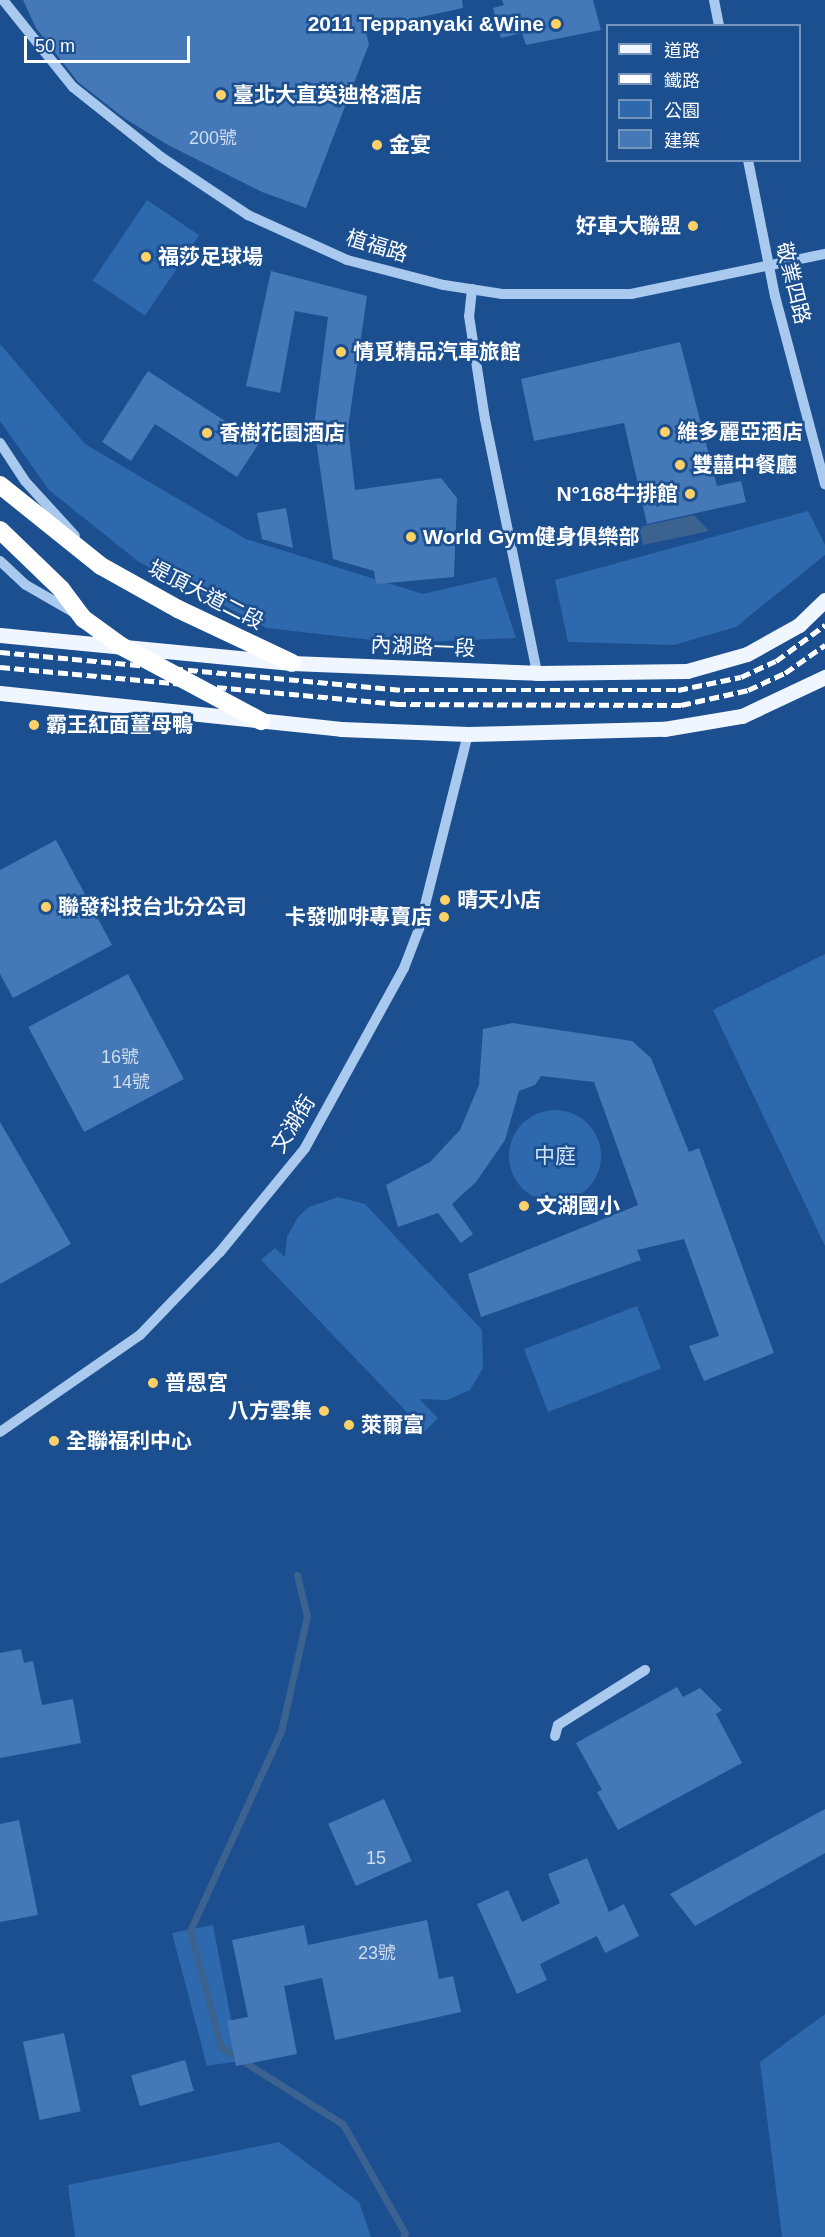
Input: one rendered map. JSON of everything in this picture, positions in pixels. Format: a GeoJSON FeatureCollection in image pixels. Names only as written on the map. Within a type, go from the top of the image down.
{"type":"FeatureCollection","features":[{"type":"Feature","properties":{"kind":"highway","name":"堤頂大道二段"},"geometry":{"type":"LineString","coordinates":[[0,484],[101,566],[178,609],[292,663]]}},
{"type":"Feature","properties":{"kind":"highway"},"geometry":{"type":"LineString","coordinates":[[0,530],[61,589],[84,619],[121,646],[261,721]]}},
{"type":"Feature","properties":{"kind":"main road","name":"內湖路一段"},"geometry":{"type":"LineString","coordinates":[[0,635],[292,663],[537,673],[687,671],[747,654],[799,626],[825,600]]}},
{"type":"Feature","properties":{"kind":"main road"},"geometry":{"type":"LineString","coordinates":[[0,693],[261,721],[468,734],[664,729],[742,716],[825,677]]}},
{"type":"Feature","properties":{"kind":"street","name":"植福路"},"geometry":{"type":"LineString","coordinates":[[3,0],[73,87],[161,157],[248,215],[347,260],[502,294],[631,294],[825,254]]}},
{"type":"Feature","properties":{"kind":"street"},"geometry":{"type":"LineString","coordinates":[[714,0],[719,24]]}},
{"type":"Feature","properties":{"kind":"street","name":"敬業四路"},"geometry":{"type":"LineString","coordinates":[[748,162],[769,267],[825,484]]}},
{"type":"Feature","properties":{"kind":"street"},"geometry":{"type":"LineString","coordinates":[[472,289],[469,316],[485,418],[537,673]]}},
{"type":"Feature","properties":{"kind":"street","name":"堤頂大道二段"},"geometry":{"type":"LineString","coordinates":[[0,443],[25,480],[101,566]]}},
{"type":"Feature","properties":{"kind":"street"},"geometry":{"type":"LineString","coordinates":[[0,561],[26,585],[84,619]]}},
{"type":"Feature","properties":{"kind":"street","name":"文湖街"},"geometry":{"type":"LineString","coordinates":[[0,1432],[140,1335],[222,1250],[305,1148],[404,968],[419,929],[468,734]]}},
{"type":"Feature","properties":{"kind":"street"},"geometry":{"type":"LineString","coordinates":[[555,1736],[558,1725],[645,1670]]}},
{"type":"Feature","properties":{"kind":"green space","name":"福莎足球場"},"geometry":{"type":"Polygon","coordinates":[[[147,200],[199,235],[145,316],[93,280],[147,200]]]}},
{"type":"Feature","properties":{"kind":"green space"},"geometry":{"type":"Polygon","coordinates":[[[0,344],[85,444],[246,539],[423,594],[496,577],[516,638],[398,643],[267,628],[139,562],[49,490],[0,421],[0,344]]]}},
{"type":"Feature","properties":{"kind":"green space"},"geometry":{"type":"Polygon","coordinates":[[[808,511],[825,545],[825,555],[736,627],[674,645],[568,642],[555,580],[808,511]]]}},
{"type":"Feature","properties":{"kind":"green space"},"geometry":{"type":"Polygon","coordinates":[[[825,954],[825,1246],[713,1010],[825,954]]]}},
{"type":"Feature","properties":{"kind":"green space","name":"中庭"},"geometry":{"type":"Polygon","coordinates":[[[555,1110],[573,1113],[588,1123],[598,1138],[601,1156],[598,1174],[588,1189],[573,1199],[555,1202],[537,1199],[522,1189],[512,1174],[509,1156],[512,1138],[522,1123],[537,1113],[555,1110]]]}},
{"type":"Feature","properties":{"kind":"green space"},"geometry":{"type":"Polygon","coordinates":[[[338,1197],[365,1204],[482,1330],[483,1368],[470,1390],[447,1400],[419,1399],[438,1418],[425,1431],[261,1260],[275,1248],[285,1257],[287,1237],[298,1217],[309,1207],[338,1197]]]}},
{"type":"Feature","properties":{"kind":"green space"},"geometry":{"type":"Polygon","coordinates":[[[637,1306],[661,1369],[548,1412],[524,1349],[637,1306]]]}},
{"type":"Feature","properties":{"kind":"green space"},"geometry":{"type":"Polygon","coordinates":[[[213,1925],[239,2061],[207,2066],[172,1933],[213,1925]]]}},
{"type":"Feature","properties":{"kind":"green space"},"geometry":{"type":"Polygon","coordinates":[[[825,2014],[825,2237],[782,2237],[760,2062],[825,2014]]]}},
{"type":"Feature","properties":{"kind":"green space"},"geometry":{"type":"Polygon","coordinates":[[[279,2142],[359,2202],[371,2237],[75,2237],[68,2185],[279,2142]]]}},
{"type":"Feature","properties":{"kind":"shaded area"},"geometry":{"type":"Polygon","coordinates":[[[694,515],[709,531],[643,545],[639,527],[694,515]]]}},
{"type":"Feature","properties":{"kind":"building","name":"臺北大直英迪格酒店"},"geometry":{"type":"Polygon","coordinates":[[[23,0],[462,0],[463,8],[365,29],[369,44],[306,208],[262,192],[168,145],[124,118],[78,82],[36,28],[23,0]]]}},
{"type":"Feature","properties":{"kind":"building"},"geometry":{"type":"Polygon","coordinates":[[[502,0],[593,0],[601,30],[526,45],[522,33],[501,38],[493,8],[504,5],[502,0]]]}},
{"type":"Feature","properties":{"kind":"building"},"geometry":{"type":"Polygon","coordinates":[[[271,271],[367,296],[348,428],[355,490],[441,478],[457,498],[454,577],[376,584],[374,571],[333,559],[314,426],[328,317],[295,311],[280,393],[246,386],[271,271]]]}},
{"type":"Feature","properties":{"kind":"building","name":"維多麗亞酒店"},"geometry":{"type":"Polygon","coordinates":[[[680,342],[717,486],[741,481],[746,502],[647,524],[624,423],[534,441],[521,379],[680,342]]]}},
{"type":"Feature","properties":{"kind":"building","name":"香樹花園酒店"},"geometry":{"type":"Polygon","coordinates":[[[148,371],[259,443],[237,477],[155,424],[131,461],[102,442],[148,371]]]}},
{"type":"Feature","properties":{"kind":"building"},"geometry":{"type":"Polygon","coordinates":[[[286,508],[293,548],[262,539],[257,513],[286,508]]]}},
{"type":"Feature","properties":{"kind":"building","name":"聯發科技台北分公司"},"geometry":{"type":"Polygon","coordinates":[[[56,840],[112,945],[13,998],[0,974],[0,870],[56,840]]]}},
{"type":"Feature","properties":{"kind":"building"},"geometry":{"type":"Polygon","coordinates":[[[128,974],[184,1079],[84,1132],[28,1027],[128,974]]]}},
{"type":"Feature","properties":{"kind":"building"},"geometry":{"type":"Polygon","coordinates":[[[512,1023],[632,1041],[651,1058],[689,1152],[699,1148],[774,1353],[704,1381],[689,1346],[719,1336],[684,1239],[637,1250],[641,1260],[481,1317],[468,1274],[638,1205],[594,1082],[541,1076],[535,1085],[519,1091],[505,1140],[476,1182],[452,1204],[473,1234],[461,1243],[438,1213],[398,1227],[386,1185],[430,1162],[460,1130],[479,1085],[483,1029],[512,1023]]]}},
{"type":"Feature","properties":{"kind":"building"},"geometry":{"type":"Polygon","coordinates":[[[0,1122],[71,1244],[0,1284],[0,1122]]]}},
{"type":"Feature","properties":{"kind":"building"},"geometry":{"type":"Polygon","coordinates":[[[21,1649],[24,1663],[33,1661],[42,1705],[73,1699],[81,1743],[0,1758],[0,1653],[21,1649]]]}},
{"type":"Feature","properties":{"kind":"building"},"geometry":{"type":"Polygon","coordinates":[[[677,1687],[683,1697],[700,1688],[722,1710],[716,1714],[742,1763],[618,1830],[597,1792],[602,1790],[576,1743],[677,1687]]]}},
{"type":"Feature","properties":{"kind":"building"},"geometry":{"type":"Polygon","coordinates":[[[384,1799],[412,1861],[356,1886],[328,1824],[384,1799]]]}},
{"type":"Feature","properties":{"kind":"building"},"geometry":{"type":"Polygon","coordinates":[[[825,1809],[825,1853],[695,1926],[670,1894],[825,1809]]]}},
{"type":"Feature","properties":{"kind":"building"},"geometry":{"type":"Polygon","coordinates":[[[19,1820],[38,1915],[0,1922],[0,1824],[19,1820]]]}},
{"type":"Feature","properties":{"kind":"building"},"geometry":{"type":"Polygon","coordinates":[[[587,1858],[609,1912],[624,1904],[639,1936],[605,1953],[597,1936],[540,1964],[547,1980],[517,1994],[477,1904],[508,1890],[522,1922],[560,1903],[548,1874],[587,1858]]]}},
{"type":"Feature","properties":{"kind":"building"},"geometry":{"type":"Polygon","coordinates":[[[427,1920],[439,1979],[453,1976],[461,2012],[335,2040],[322,1978],[284,1986],[297,2054],[236,2066],[227,2021],[248,2017],[232,1940],[304,1925],[308,1945],[427,1920]]]}},
{"type":"Feature","properties":{"kind":"building"},"geometry":{"type":"Polygon","coordinates":[[[64,2033],[81,2111],[40,2120],[23,2042],[64,2033]]]}},
{"type":"Feature","properties":{"kind":"building"},"geometry":{"type":"Polygon","coordinates":[[[185,2060],[194,2091],[140,2106],[131,2075],[185,2060]]]}},
{"type":"Feature","properties":{"kind":"waterway"},"geometry":{"type":"LineString","coordinates":[[297,1575],[307,1616],[281,1731],[190,1931],[221,2047],[343,2124],[405,2233],[403,2237]]}},
{"type":"Feature","properties":{"kind":"railway"},"geometry":{"type":"LineString","coordinates":[[0,652],[405,690],[678,690],[741,677],[776,661],[825,625]]}},
{"type":"Feature","properties":{"kind":"railway"},"geometry":{"type":"LineString","coordinates":[[0,667],[396,704],[681,705],[748,690],[785,673],[825,645]]}},
{"type":"Feature","properties":{"kind":"place","name":"2011 Teppanyaki &Wine"},"geometry":{"type":"Point","coordinates":[556,24]}},
{"type":"Feature","properties":{"kind":"place","name":"臺北大直英迪格酒店"},"geometry":{"type":"Point","coordinates":[221,95]}},
{"type":"Feature","properties":{"kind":"place","name":"金宴"},"geometry":{"type":"Point","coordinates":[377,145]}},
{"type":"Feature","properties":{"kind":"place","name":"好車大聯盟"},"geometry":{"type":"Point","coordinates":[693,226]}},
{"type":"Feature","properties":{"kind":"place","name":"福莎足球場"},"geometry":{"type":"Point","coordinates":[146,257]}},
{"type":"Feature","properties":{"kind":"place","name":"情覓精品汽車旅館"},"geometry":{"type":"Point","coordinates":[341,352]}},
{"type":"Feature","properties":{"kind":"place","name":"維多麗亞酒店"},"geometry":{"type":"Point","coordinates":[665,432]}},
{"type":"Feature","properties":{"kind":"place","name":"香樹花園酒店"},"geometry":{"type":"Point","coordinates":[207,433]}},
{"type":"Feature","properties":{"kind":"place","name":"雙囍中餐廳"},"geometry":{"type":"Point","coordinates":[680,465]}},
{"type":"Feature","properties":{"kind":"place","name":"N°168牛排館"},"geometry":{"type":"Point","coordinates":[690,494]}},
{"type":"Feature","properties":{"kind":"place","name":"World Gym健身俱樂部"},"geometry":{"type":"Point","coordinates":[411,537]}},
{"type":"Feature","properties":{"kind":"place","name":"霸王紅面薑母鴨"},"geometry":{"type":"Point","coordinates":[34,725]}},
{"type":"Feature","properties":{"kind":"place","name":"晴天小店"},"geometry":{"type":"Point","coordinates":[445,900]}},
{"type":"Feature","properties":{"kind":"place","name":"聯發科技台北分公司"},"geometry":{"type":"Point","coordinates":[46,907]}},
{"type":"Feature","properties":{"kind":"place","name":"卡發咖啡專賣店"},"geometry":{"type":"Point","coordinates":[444,917]}},
{"type":"Feature","properties":{"kind":"place","name":"文湖國小"},"geometry":{"type":"Point","coordinates":[524,1206]}},
{"type":"Feature","properties":{"kind":"place","name":"普恩宮"},"geometry":{"type":"Point","coordinates":[153,1383]}},
{"type":"Feature","properties":{"kind":"place","name":"八方雲集"},"geometry":{"type":"Point","coordinates":[324,1411]}},
{"type":"Feature","properties":{"kind":"place","name":"萊爾富"},"geometry":{"type":"Point","coordinates":[349,1425]}},
{"type":"Feature","properties":{"kind":"place","name":"全聯福利中心"},"geometry":{"type":"Point","coordinates":[54,1441]}}]}
